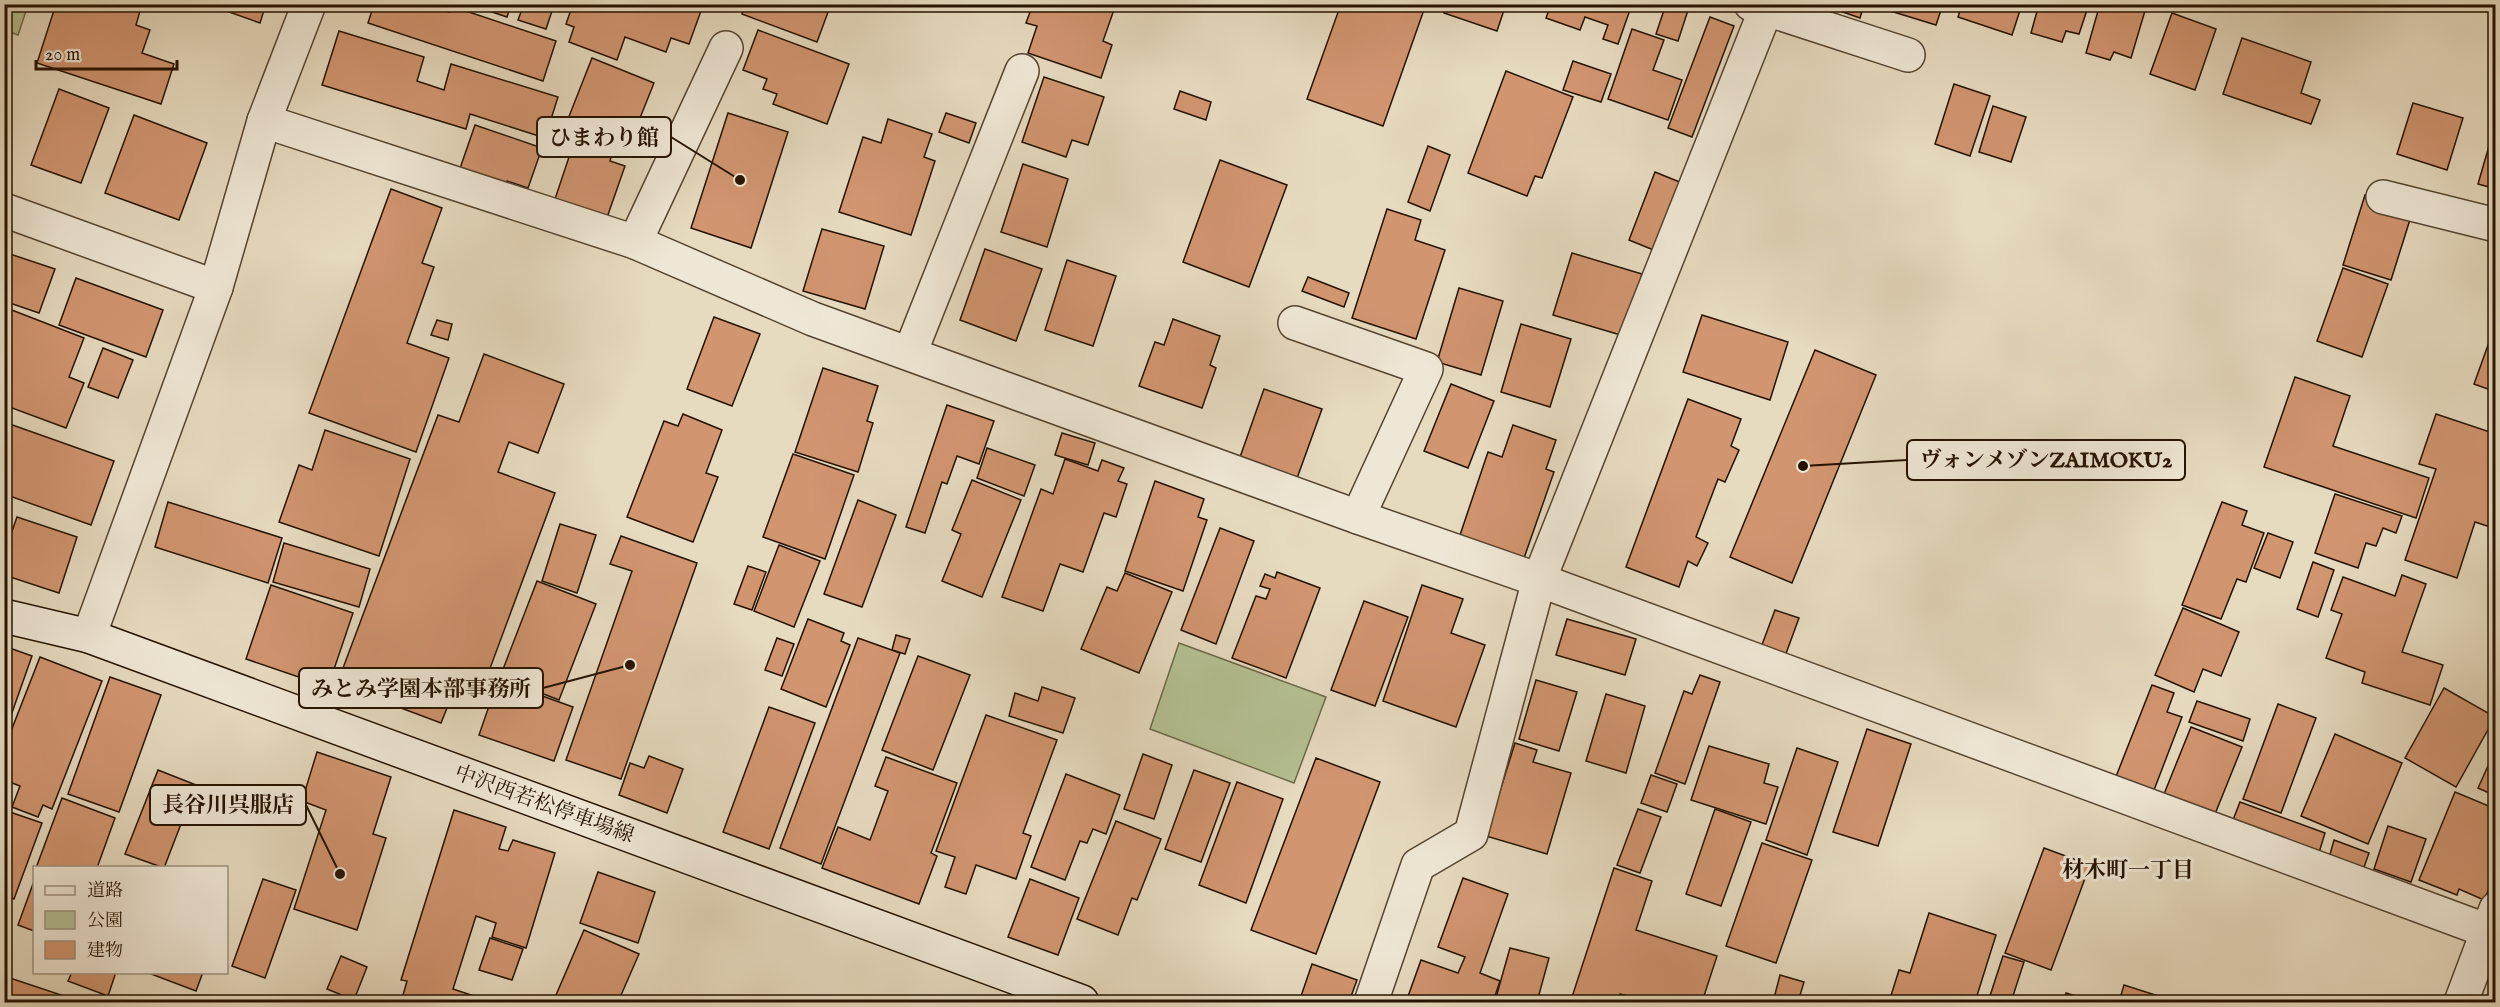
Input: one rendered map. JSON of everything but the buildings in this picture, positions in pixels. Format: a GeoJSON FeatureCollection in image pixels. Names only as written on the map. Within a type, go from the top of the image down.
{"type":"FeatureCollection","features":[{"type":"Feature","properties":{"kind":"street"},"geometry":{"type":"LineString","coordinates":[[89,636],[216,287],[264,121],[309,4]]}},
{"type":"Feature","properties":{"kind":"street"},"geometry":{"type":"LineString","coordinates":[[1371,1002],[1418,865],[1471,834],[1539,580],[1762,6],[1908,55]]}},
{"type":"Feature","properties":{"kind":"street"},"geometry":{"type":"LineString","coordinates":[[636,242],[726,48]]}},
{"type":"Feature","properties":{"kind":"street"},"geometry":{"type":"LineString","coordinates":[[910,353],[1022,71]]}},
{"type":"Feature","properties":{"kind":"street"},"geometry":{"type":"LineString","coordinates":[[264,121],[636,242],[813,319],[2493,925],[2460,1002]]}},
{"type":"Feature","properties":{"kind":"street"},"geometry":{"type":"LineString","coordinates":[[2383,197],[2496,225]]}},
{"type":"Feature","properties":{"kind":"street"},"geometry":{"type":"LineString","coordinates":[[4,210],[216,287]]}},
{"type":"Feature","properties":{"kind":"street"},"geometry":{"type":"LineString","coordinates":[[1295,323],[1426,369],[1358,517]]}},
{"type":"Feature","properties":{"kind":"street","name":"中沢西若松停車場線"},"geometry":{"type":"LineString","coordinates":[[4,616],[89,636],[1082,1002]]}},
{"type":"Feature","properties":{"kind":"green space"},"geometry":{"type":"Polygon","coordinates":[[[5,4],[28,5],[18,35],[5,30],[5,4]]]}},
{"type":"Feature","properties":{"kind":"green space"},"geometry":{"type":"Polygon","coordinates":[[[1179,643],[1326,697],[1294,783],[1150,729],[1179,643]]]}},
{"type":"Feature","properties":{"kind":"railway"},"geometry":{"type":"LineString","coordinates":[[2473,4],[2496,12]]}},
{"type":"Feature","properties":{"kind":"place","name":"ひまわり館"},"geometry":{"type":"Point","coordinates":[740,180]}},
{"type":"Feature","properties":{"kind":"place","name":"ヴォンメゾンZAIMOKU2"},"geometry":{"type":"Point","coordinates":[1803,466]}},
{"type":"Feature","properties":{"kind":"place","name":"みとみ学園本部事務所"},"geometry":{"type":"Point","coordinates":[630,665]}},
{"type":"Feature","properties":{"kind":"place","name":"長谷川呉服店"},"geometry":{"type":"Point","coordinates":[340,874]}},
{"type":"Feature","properties":{"kind":"district","name":"材木町一丁目"},"geometry":{"type":"Point","coordinates":[2128,871]}}]}
